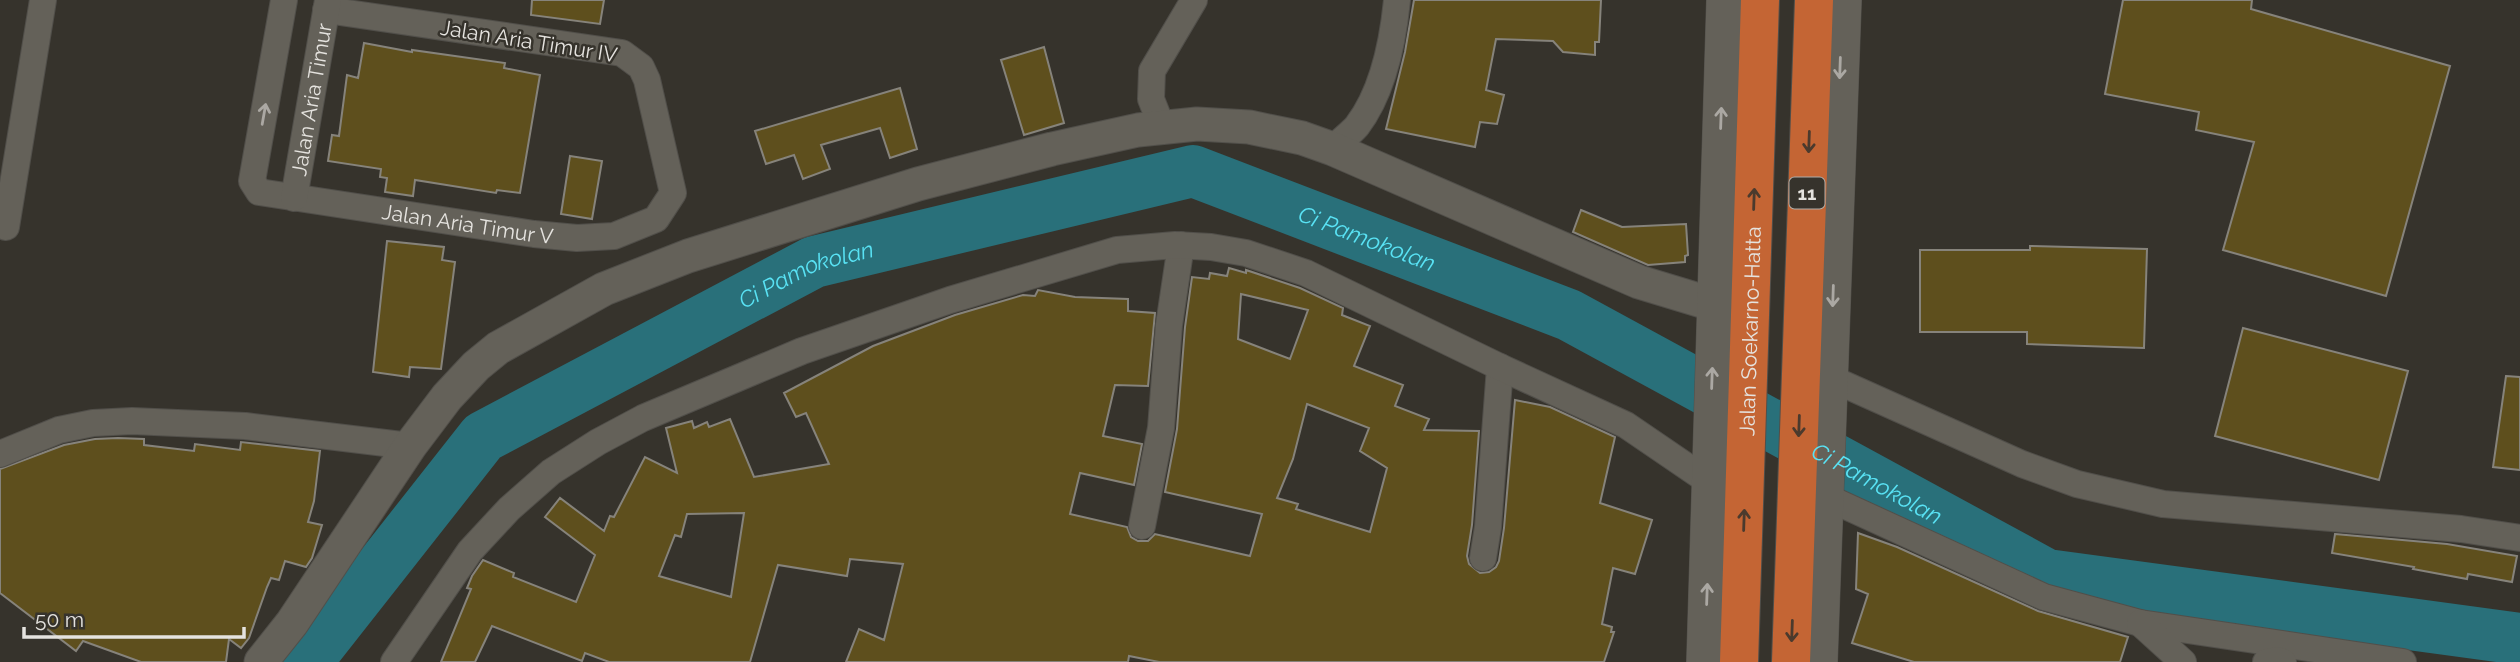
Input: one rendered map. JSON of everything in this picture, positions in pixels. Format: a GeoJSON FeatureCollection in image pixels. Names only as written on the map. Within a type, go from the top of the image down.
{"type":"FeatureCollection","features":[{"type":"Feature","properties":{"kind":"highway","name":"Jalan Soekarno-Hatta"},"geometry":{"type":"LineString","coordinates":[[1740,662],[1760,0]]}},
{"type":"Feature","properties":{"kind":"highway","name":"11"},"geometry":{"type":"LineString","coordinates":[[1791,662],[1796,529],[1816,477],[1820,390],[1814,0]]}},
{"type":"Feature","properties":{"kind":"highway"},"geometry":{"type":"LineString","coordinates":[[1796,529],[1820,613]]}},
{"type":"Feature","properties":{"kind":"main road","name":"Jalan Soekarno-Hatta"},"geometry":{"type":"LineString","coordinates":[[1705,662],[1725,0]]}},
{"type":"Feature","properties":{"kind":"main road"},"geometry":{"type":"LineString","coordinates":[[1820,390],[1843,0]]}},
{"type":"Feature","properties":{"kind":"main road"},"geometry":{"type":"LineString","coordinates":[[1816,477],[1819,662]]}},
{"type":"Feature","properties":{"kind":"street"},"geometry":{"type":"LineString","coordinates":[[6,227],[43,0]]}},
{"type":"Feature","properties":{"kind":"street","name":"Jalan Aria Timur"},"geometry":{"type":"LineString","coordinates":[[252,181],[284,0]]}},
{"type":"Feature","properties":{"kind":"street"},"geometry":{"type":"LineString","coordinates":[[1162,127],[1151,99],[1152,71],[1194,0]]}},
{"type":"Feature","properties":{"kind":"street"},"geometry":{"type":"LineString","coordinates":[[1333,149],[1356,126],[1370,105],[1394,30],[1397,0]]}},
{"type":"Feature","properties":{"kind":"street","name":"Jalan Aria Timur"},"geometry":{"type":"LineString","coordinates":[[294,198],[327,5]]}},
{"type":"Feature","properties":{"kind":"street","name":"Jalan Aria Timur IV"},"geometry":{"type":"LineString","coordinates":[[327,5],[622,53],[641,67],[647,80],[673,193]]}},
{"type":"Feature","properties":{"kind":"street"},"geometry":{"type":"LineString","coordinates":[[261,662],[292,623],[410,446],[447,397],[475,366],[498,348],[604,289],[688,256],[918,184],[1052,149],[1138,130],[1197,124],[1249,127],[1302,138],[1639,282],[1714,319]]}},
{"type":"Feature","properties":{"kind":"street","name":"Jalan Aria Timur V"},"geometry":{"type":"LineString","coordinates":[[252,181],[259,192],[534,234],[578,238],[614,236],[656,219],[673,193]]}},
{"type":"Feature","properties":{"kind":"street"},"geometry":{"type":"LineString","coordinates":[[1142,527],[1161,428],[1169,325],[1181,245]]}},
{"type":"Feature","properties":{"kind":"street"},"geometry":{"type":"LineString","coordinates":[[394,662],[470,551],[509,509],[551,472],[598,442],[643,418],[802,351],[950,300],[1117,250],[1181,245],[1211,247],[1246,253],[1306,273],[1626,425],[1711,483]]}},
{"type":"Feature","properties":{"kind":"street"},"geometry":{"type":"LineString","coordinates":[[1483,558],[1489,527],[1500,367]]}},
{"type":"Feature","properties":{"kind":"street"},"geometry":{"type":"LineString","coordinates":[[1820,390],[2077,484],[2163,504],[2461,529],[2520,538]]}},
{"type":"Feature","properties":{"kind":"street"},"geometry":{"type":"LineString","coordinates":[[0,454],[60,430],[93,423],[132,421],[245,426],[410,446]]}},
{"type":"Feature","properties":{"kind":"street"},"geometry":{"type":"LineString","coordinates":[[1816,477],[2043,597],[2140,623],[2403,662]]}},
{"type":"Feature","properties":{"kind":"street"},"geometry":{"type":"LineString","coordinates":[[2140,623],[2183,662]]}},
{"type":"Feature","properties":{"kind":"street"},"geometry":{"type":"LineString","coordinates":[[2266,662],[2283,662]]}},
{"type":"Feature","properties":{"kind":"building"},"geometry":{"type":"Polygon","coordinates":[[[532,0],[604,0],[600,24],[531,15],[532,0]]]}},
{"type":"Feature","properties":{"kind":"building"},"geometry":{"type":"Polygon","coordinates":[[[1414,0],[1601,0],[1599,42],[1595,42],[1595,55],[1563,52],[1553,41],[1496,39],[1486,90],[1504,95],[1497,124],[1480,122],[1475,147],[1386,129],[1405,52],[1414,0]]]}},
{"type":"Feature","properties":{"kind":"building"},"geometry":{"type":"Polygon","coordinates":[[[2123,0],[2252,0],[2251,9],[2450,66],[2386,296],[2223,250],[2254,142],[2196,130],[2199,112],[2105,94],[2123,0]]]}},
{"type":"Feature","properties":{"kind":"building"},"geometry":{"type":"Polygon","coordinates":[[[364,43],[412,52],[505,63],[504,68],[540,75],[520,193],[497,190],[496,193],[415,180],[413,196],[385,192],[387,178],[380,177],[381,169],[328,161],[332,135],[339,136],[347,75],[358,78],[364,43]]]}},
{"type":"Feature","properties":{"kind":"building"},"geometry":{"type":"Polygon","coordinates":[[[1044,47],[1064,123],[1024,135],[1001,60],[1044,47]]]}},
{"type":"Feature","properties":{"kind":"building"},"geometry":{"type":"Polygon","coordinates":[[[900,88],[917,149],[890,158],[880,128],[821,145],[830,169],[803,179],[794,155],[766,164],[755,131],[900,88]]]}},
{"type":"Feature","properties":{"kind":"building"},"geometry":{"type":"Polygon","coordinates":[[[570,156],[602,161],[592,219],[561,214],[570,156]]]}},
{"type":"Feature","properties":{"kind":"building"},"geometry":{"type":"Polygon","coordinates":[[[1581,210],[1622,227],[1686,224],[1688,255],[1685,256],[1685,262],[1648,265],[1573,232],[1581,210]]]}},
{"type":"Feature","properties":{"kind":"building"},"geometry":{"type":"Polygon","coordinates":[[[387,241],[444,247],[442,260],[455,262],[441,369],[410,367],[409,377],[373,372],[387,241]]]}},
{"type":"Feature","properties":{"kind":"building"},"geometry":{"type":"Polygon","coordinates":[[[2030,246],[2147,249],[2144,348],[2027,344],[2027,332],[1920,332],[1920,250],[2030,250],[2030,246]]]}},
{"type":"Feature","properties":{"kind":"building"},"geometry":{"type":"Polygon","coordinates":[[[1229,268],[1246,273],[1246,270],[1300,288],[1343,308],[1342,315],[1370,326],[1354,366],[1403,385],[1395,406],[1429,419],[1424,430],[1479,431],[1467,556],[1469,564],[1480,573],[1489,572],[1499,561],[1515,400],[1550,407],[1615,437],[1600,503],[1652,520],[1635,574],[1613,568],[1602,624],[1612,627],[1611,632],[1614,632],[1604,662],[1159,662],[1129,656],[1128,662],[846,662],[859,629],[884,640],[903,564],[850,559],[847,576],[778,565],[750,662],[609,662],[585,653],[582,661],[492,626],[475,662],[441,662],[471,589],[467,588],[483,560],[514,573],[513,577],[576,602],[595,555],[545,517],[560,498],[604,531],[645,457],[677,473],[666,428],[692,421],[694,428],[707,422],[709,427],[730,419],[754,477],[829,464],[806,413],[796,417],[784,393],[873,346],[955,315],[1023,295],[1035,296],[1038,290],[1075,297],[1128,299],[1128,311],[1155,313],[1148,386],[1115,385],[1103,436],[1142,444],[1134,485],[1080,473],[1070,514],[1127,527],[1131,537],[1138,541],[1148,541],[1155,534],[1250,556],[1262,514],[1165,492],[1177,429],[1192,277],[1209,279],[1210,273],[1227,276],[1229,268]],[[1241,294],[1238,339],[1290,359],[1308,310],[1241,294]],[[1307,404],[1293,459],[1277,498],[1298,504],[1296,509],[1370,532],[1387,468],[1360,451],[1369,428],[1307,404]],[[744,513],[687,514],[681,537],[675,535],[659,576],[731,597],[744,513]]]}},
{"type":"Feature","properties":{"kind":"building"},"geometry":{"type":"Polygon","coordinates":[[[2243,328],[2408,371],[2379,480],[2215,436],[2243,328]]]}},
{"type":"Feature","properties":{"kind":"building"},"geometry":{"type":"Polygon","coordinates":[[[2506,376],[2520,377],[2520,470],[2493,467],[2506,376]]]}},
{"type":"Feature","properties":{"kind":"building"},"geometry":{"type":"Polygon","coordinates":[[[118,438],[144,439],[144,445],[194,451],[195,444],[240,450],[241,442],[320,451],[314,501],[308,522],[322,525],[312,558],[306,567],[285,561],[279,580],[271,578],[249,638],[241,648],[229,639],[226,662],[141,662],[83,641],[76,651],[0,593],[0,469],[64,445],[118,438]]]}},
{"type":"Feature","properties":{"kind":"building"},"geometry":{"type":"Polygon","coordinates":[[[1858,533],[1897,547],[2038,611],[2128,637],[2120,662],[1914,662],[1852,643],[1868,594],[1856,589],[1858,533]]]}},
{"type":"Feature","properties":{"kind":"building"},"geometry":{"type":"Polygon","coordinates":[[[2335,534],[2447,544],[2517,556],[2512,582],[2468,574],[2467,579],[2332,553],[2335,534]]]}},
{"type":"Feature","properties":{"kind":"waterway","name":"Ci Pamokolan"},"geometry":{"type":"LineString","coordinates":[[306,662],[483,437],[814,262],[1193,171],[1569,315],[2047,575],[2520,639]]}}]}
